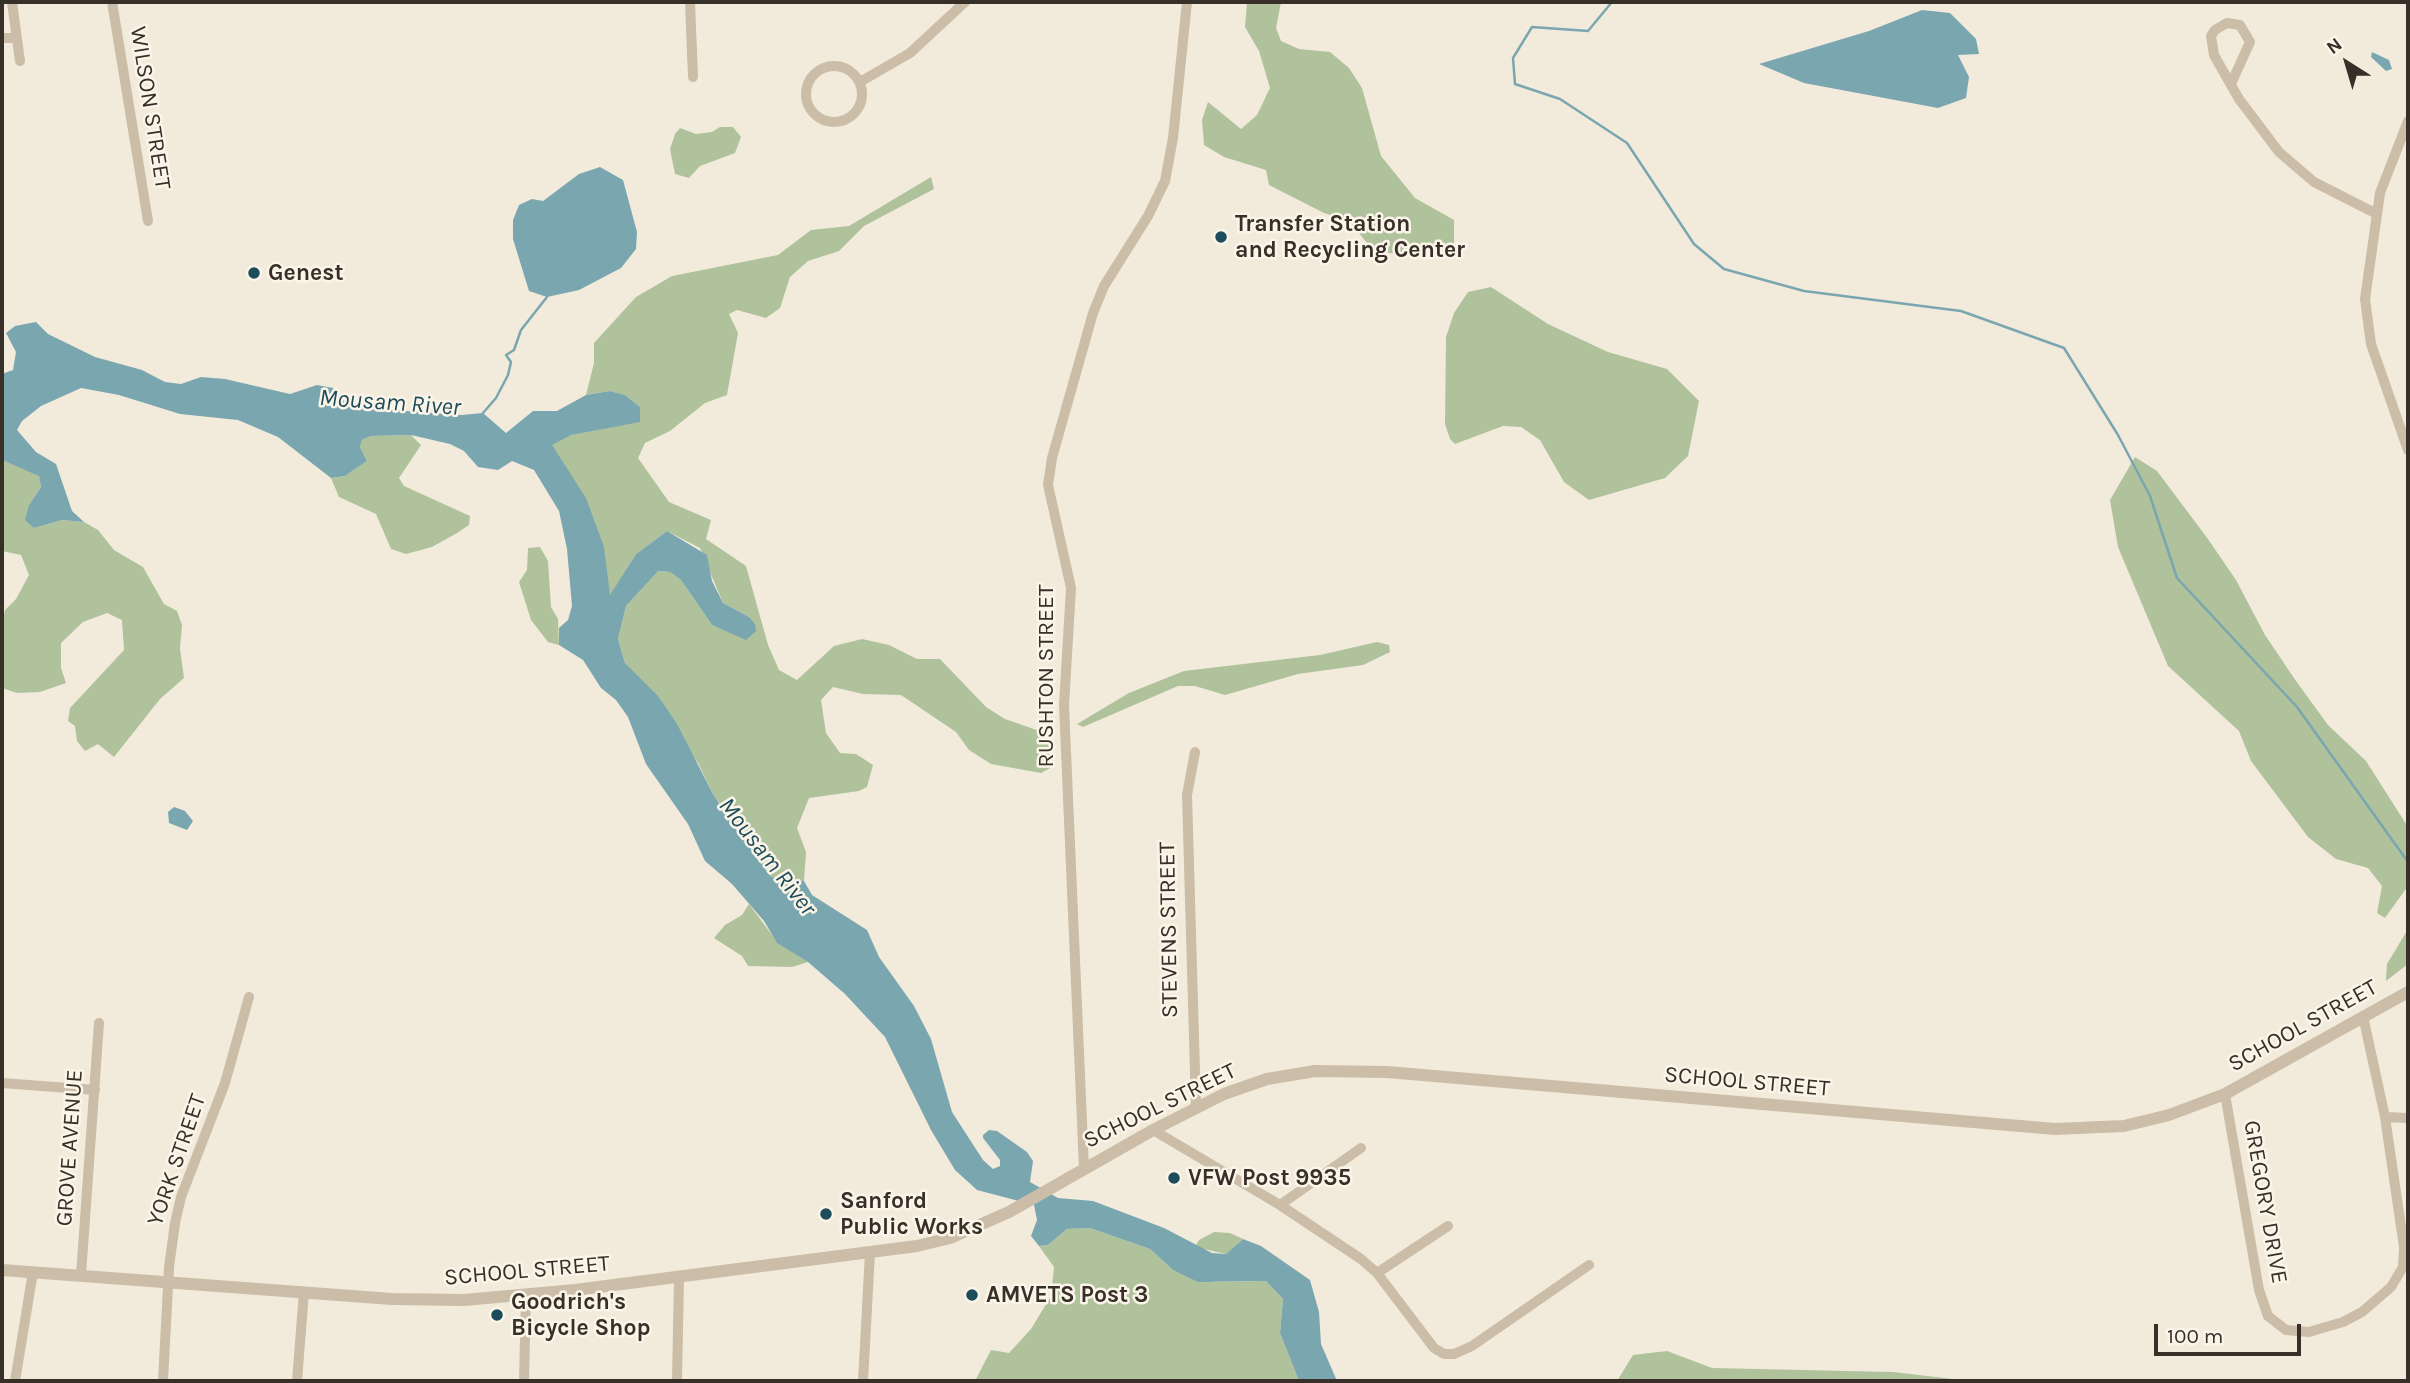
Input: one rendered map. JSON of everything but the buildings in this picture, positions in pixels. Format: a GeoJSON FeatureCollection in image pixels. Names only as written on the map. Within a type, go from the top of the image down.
{"type":"FeatureCollection","features":[{"type":"Feature","properties":{"kind":"street"},"geometry":{"type":"LineString","coordinates":[[12,2],[20,61]]}},
{"type":"Feature","properties":{"kind":"street","name":"WILSON STREET"},"geometry":{"type":"LineString","coordinates":[[113,2],[148,221]]}},
{"type":"Feature","properties":{"kind":"street"},"geometry":{"type":"LineString","coordinates":[[690,2],[693,77]]}},
{"type":"Feature","properties":{"kind":"street"},"geometry":{"type":"LineString","coordinates":[[860,82],[910,52],[965,2]]}},
{"type":"Feature","properties":{"kind":"street","name":"RUSHTON STREET"},"geometry":{"type":"LineString","coordinates":[[1084,1168],[1064,705],[1071,588],[1048,485],[1055,446],[1093,313],[1109,277],[1157,200],[1167,174],[1187,2]]}},
{"type":"Feature","properties":{"kind":"street"},"geometry":{"type":"LineString","coordinates":[[2231,85],[2250,41],[2244,28],[2227,23],[2215,30],[2210,43],[2231,85],[2279,152],[2296,168],[2333,194],[2375,213]]}},
{"type":"Feature","properties":{"kind":"street"},"geometry":{"type":"LineString","coordinates":[[2,38],[17,38]]}},
{"type":"Feature","properties":{"kind":"street"},"geometry":{"type":"LineString","coordinates":[[832,65],[844,67],[860,82],[862,91],[858,108],[842,121],[824,121],[807,104],[808,81],[821,68],[832,65]]}},
{"type":"Feature","properties":{"kind":"street"},"geometry":{"type":"LineString","coordinates":[[2408,121],[2388,166],[2375,213],[2367,269],[2365,317],[2381,380],[2408,450]]}},
{"type":"Feature","properties":{"kind":"street","name":"STEVENS STREET"},"geometry":{"type":"LineString","coordinates":[[1195,752],[1187,814],[1196,1107]]}},
{"type":"Feature","properties":{"kind":"street","name":"SCHOOL STREET"},"geometry":{"type":"LineString","coordinates":[[2,1270],[419,1300],[526,1295],[870,1253],[950,1238],[1024,1203],[1196,1107],[1267,1079],[1343,1069],[2055,1129],[2124,1126],[2169,1115],[2225,1094],[2408,992]]}},
{"type":"Feature","properties":{"kind":"street","name":"YORK STREET"},"geometry":{"type":"LineString","coordinates":[[163,1381],[171,1245],[181,1197],[225,1083],[249,997]]}},
{"type":"Feature","properties":{"kind":"street","name":"GREGORY DRIVE"},"geometry":{"type":"LineString","coordinates":[[2225,1094],[2263,1306],[2272,1322],[2286,1330],[2298,1332],[2326,1329],[2343,1322],[2381,1299],[2406,1267],[2385,1117],[2363,1016]]}},
{"type":"Feature","properties":{"kind":"street","name":"GROVE AVENUE"},"geometry":{"type":"LineString","coordinates":[[81,1275],[99,1023]]}},
{"type":"Feature","properties":{"kind":"street"},"geometry":{"type":"LineString","coordinates":[[2,1083],[95,1090]]}},
{"type":"Feature","properties":{"kind":"street"},"geometry":{"type":"LineString","coordinates":[[2385,1117],[2408,1118]]}},
{"type":"Feature","properties":{"kind":"street"},"geometry":{"type":"LineString","coordinates":[[1153,1130],[1332,1238],[1377,1273],[1434,1348],[1449,1355],[1472,1346],[1589,1265]]}},
{"type":"Feature","properties":{"kind":"street"},"geometry":{"type":"LineString","coordinates":[[1280,1205],[1361,1148]]}},
{"type":"Feature","properties":{"kind":"street"},"geometry":{"type":"LineString","coordinates":[[1377,1273],[1448,1226]]}},
{"type":"Feature","properties":{"kind":"street"},"geometry":{"type":"LineString","coordinates":[[863,1381],[870,1253]]}},
{"type":"Feature","properties":{"kind":"street"},"geometry":{"type":"LineString","coordinates":[[15,1381],[33,1272]]}},
{"type":"Feature","properties":{"kind":"street"},"geometry":{"type":"LineString","coordinates":[[677,1381],[679,1277]]}},
{"type":"Feature","properties":{"kind":"street"},"geometry":{"type":"LineString","coordinates":[[297,1381],[304,1292]]}},
{"type":"Feature","properties":{"kind":"street"},"geometry":{"type":"LineString","coordinates":[[524,1381],[526,1295]]}},
{"type":"Feature","properties":{"kind":"green space"},"geometry":{"type":"Polygon","coordinates":[[[1247,2],[1281,2],[1276,28],[1281,41],[1299,49],[1330,52],[1349,68],[1362,88],[1381,156],[1415,198],[1454,220],[1454,246],[1437,255],[1404,256],[1372,249],[1349,221],[1324,213],[1269,185],[1266,170],[1224,157],[1204,145],[1202,120],[1208,102],[1241,129],[1257,115],[1270,88],[1259,51],[1245,27],[1247,2]]]}},
{"type":"Feature","properties":{"kind":"green space"},"geometry":{"type":"Polygon","coordinates":[[[720,127],[733,127],[741,137],[735,153],[700,166],[689,178],[675,174],[670,149],[680,128],[696,134],[712,132],[720,127]]]}},
{"type":"Feature","properties":{"kind":"green space"},"geometry":{"type":"Polygon","coordinates":[[[931,177],[934,189],[864,226],[839,251],[808,261],[790,277],[780,308],[766,318],[737,310],[729,314],[738,333],[727,395],[705,403],[670,431],[645,443],[638,458],[669,502],[711,520],[706,539],[746,566],[768,645],[779,670],[797,680],[834,646],[862,639],[889,645],[917,659],[940,659],[986,707],[1005,719],[1048,734],[1050,768],[1041,773],[991,764],[969,750],[956,732],[901,695],[863,694],[833,687],[821,700],[826,733],[840,753],[856,754],[873,765],[867,787],[859,791],[809,798],[797,828],[806,852],[804,881],[772,877],[713,794],[698,763],[625,663],[618,639],[626,606],[657,571],[670,572],[681,580],[712,625],[729,632],[749,617],[723,603],[700,548],[667,531],[636,554],[610,596],[606,570],[551,444],[570,435],[640,421],[640,407],[625,395],[610,391],[586,395],[594,363],[594,343],[636,297],[672,276],[778,255],[811,230],[849,226],[931,177]]]}},
{"type":"Feature","properties":{"kind":"green space"},"geometry":{"type":"Polygon","coordinates":[[[1491,287],[1548,324],[1608,352],[1667,369],[1699,401],[1688,456],[1665,478],[1589,500],[1564,482],[1540,440],[1521,427],[1503,426],[1455,444],[1450,439],[1445,424],[1446,337],[1454,313],[1468,292],[1491,287]]]}},
{"type":"Feature","properties":{"kind":"green space"},"geometry":{"type":"Polygon","coordinates":[[[411,435],[421,445],[399,478],[404,486],[470,516],[469,525],[457,533],[432,547],[406,554],[391,549],[376,514],[339,497],[331,478],[345,476],[367,461],[360,447],[362,440],[371,436],[411,435]]]}},
{"type":"Feature","properties":{"kind":"green space"},"geometry":{"type":"Polygon","coordinates":[[[2135,457],[2157,471],[2208,539],[2236,580],[2265,635],[2296,681],[2328,725],[2366,761],[2408,827],[2408,886],[2385,918],[2377,913],[2382,886],[2368,868],[2336,859],[2308,837],[2251,761],[2239,731],[2168,666],[2118,547],[2110,500],[2135,457]]]}},
{"type":"Feature","properties":{"kind":"green space"},"geometry":{"type":"Polygon","coordinates":[[[2,460],[39,475],[41,487],[29,505],[34,528],[62,520],[84,522],[98,530],[114,550],[143,567],[164,604],[177,611],[182,625],[180,649],[184,678],[160,699],[114,757],[98,744],[85,751],[77,741],[75,726],[68,721],[70,708],[124,650],[122,620],[107,613],[83,622],[61,643],[61,668],[66,683],[40,692],[17,693],[2,688],[2,625],[5,610],[16,599],[29,575],[21,555],[2,551],[2,460]]]}},
{"type":"Feature","properties":{"kind":"green space"},"geometry":{"type":"Polygon","coordinates":[[[540,547],[548,561],[551,607],[558,619],[559,645],[548,642],[531,620],[519,582],[527,570],[528,548],[540,547]]]}},
{"type":"Feature","properties":{"kind":"green space"},"geometry":{"type":"Polygon","coordinates":[[[1377,642],[1389,645],[1390,652],[1363,665],[1298,674],[1225,695],[1195,686],[1178,686],[1083,727],[1077,724],[1129,693],[1184,671],[1320,655],[1377,642]]]}},
{"type":"Feature","properties":{"kind":"green space"},"geometry":{"type":"Polygon","coordinates":[[[749,904],[778,943],[808,962],[792,967],[748,966],[742,956],[714,938],[725,925],[742,915],[749,904]]]}},
{"type":"Feature","properties":{"kind":"green space"},"geometry":{"type":"Polygon","coordinates":[[[2408,929],[2408,964],[2386,981],[2387,964],[2408,929]]]}},
{"type":"Feature","properties":{"kind":"green space"},"geometry":{"type":"Polygon","coordinates":[[[1090,1228],[1150,1249],[1173,1270],[1215,1282],[1266,1281],[1283,1299],[1280,1333],[1299,1381],[975,1381],[991,1350],[1009,1353],[1031,1329],[1051,1296],[1054,1267],[1039,1246],[1048,1245],[1067,1229],[1090,1228]]]}},
{"type":"Feature","properties":{"kind":"green space"},"geometry":{"type":"Polygon","coordinates":[[[1214,1232],[1230,1233],[1243,1239],[1226,1254],[1195,1247],[1199,1240],[1214,1232]]]}},
{"type":"Feature","properties":{"kind":"green space"},"geometry":{"type":"Polygon","coordinates":[[[1667,1351],[1712,1368],[1893,1372],[1970,1381],[1617,1381],[1633,1355],[1667,1351]]]}},
{"type":"Feature","properties":{"kind":"water"},"geometry":{"type":"Polygon","coordinates":[[[1922,10],[1950,13],[1976,39],[1979,54],[1958,55],[1969,77],[1966,98],[1938,108],[1804,83],[1759,64],[1869,31],[1922,10]]]}},
{"type":"Feature","properties":{"kind":"water"},"geometry":{"type":"Polygon","coordinates":[[[2372,52],[2389,60],[2392,69],[2386,71],[2371,57],[2372,52]]]}},
{"type":"Feature","properties":{"kind":"water"},"geometry":{"type":"Polygon","coordinates":[[[600,167],[623,180],[637,232],[636,249],[621,268],[579,290],[547,297],[529,291],[513,239],[513,220],[519,205],[532,199],[543,201],[579,174],[600,167]]]}},
{"type":"Feature","properties":{"kind":"water"},"geometry":{"type":"Polygon","coordinates":[[[36,322],[48,334],[95,357],[142,370],[165,382],[181,384],[201,377],[225,379],[290,394],[317,385],[333,388],[350,407],[461,415],[483,413],[506,433],[533,411],[557,411],[586,395],[610,391],[625,395],[640,407],[640,422],[571,435],[552,445],[586,498],[604,547],[610,595],[636,554],[667,531],[707,555],[712,581],[723,603],[749,617],[755,624],[756,631],[746,640],[712,625],[681,580],[670,572],[658,571],[626,606],[618,639],[625,663],[658,696],[677,724],[713,794],[736,829],[759,856],[772,877],[804,881],[812,895],[867,930],[879,957],[914,1006],[931,1039],[952,1112],[983,1160],[993,1169],[1000,1166],[1000,1160],[983,1138],[989,1130],[997,1131],[1027,1152],[1033,1161],[1030,1182],[1058,1198],[1093,1201],[1164,1228],[1212,1253],[1226,1254],[1243,1239],[1261,1246],[1310,1280],[1319,1312],[1321,1344],[1337,1381],[1299,1381],[1280,1333],[1283,1299],[1266,1281],[1198,1282],[1173,1270],[1150,1249],[1090,1228],[1067,1229],[1048,1245],[1039,1246],[1031,1236],[1037,1220],[1034,1205],[977,1190],[955,1170],[931,1130],[885,1037],[845,994],[808,962],[777,943],[764,921],[732,884],[705,861],[688,824],[646,764],[628,717],[616,700],[601,688],[583,660],[559,645],[559,628],[568,620],[572,606],[567,549],[559,511],[534,470],[512,461],[498,470],[478,467],[464,451],[450,444],[411,435],[371,436],[362,440],[360,447],[367,461],[345,476],[331,478],[278,437],[238,420],[180,414],[119,395],[81,388],[41,406],[22,421],[17,430],[36,452],[56,464],[72,511],[84,522],[62,520],[34,528],[25,520],[29,505],[41,487],[39,476],[2,460],[2,374],[13,370],[16,352],[6,333],[15,326],[36,322]]]}},
{"type":"Feature","properties":{"kind":"water"},"geometry":{"type":"Polygon","coordinates":[[[174,807],[185,811],[193,821],[187,830],[169,823],[168,812],[174,807]]]}},
{"type":"Feature","properties":{"kind":"waterway"},"geometry":{"type":"LineString","coordinates":[[1612,2],[1588,31],[1532,27],[1513,58],[1515,84],[1560,99],[1627,143],[1694,244],[1724,269],[1804,291],[1961,311],[2064,348],[2118,435],[2150,496],[2177,578],[2297,707],[2408,862]]}},
{"type":"Feature","properties":{"kind":"waterway"},"geometry":{"type":"LineString","coordinates":[[483,413],[496,398],[508,375],[511,362],[506,355],[514,350],[521,330],[547,297]]}},
{"type":"Feature","properties":{"kind":"place","name":"Transfer Station and Recycling Center"},"geometry":{"type":"Point","coordinates":[1221,237]}},
{"type":"Feature","properties":{"kind":"place","name":"Genest"},"geometry":{"type":"Point","coordinates":[254,273]}},
{"type":"Feature","properties":{"kind":"place","name":"VFW Post 9935"},"geometry":{"type":"Point","coordinates":[1174,1178]}},
{"type":"Feature","properties":{"kind":"place","name":"Sanford Public Works"},"geometry":{"type":"Point","coordinates":[826,1214]}},
{"type":"Feature","properties":{"kind":"place","name":"AMVETS Post 3"},"geometry":{"type":"Point","coordinates":[972,1295]}},
{"type":"Feature","properties":{"kind":"place","name":"Goodrich's Bicycle Shop"},"geometry":{"type":"Point","coordinates":[497,1315]}},
{"type":"Feature","properties":{"kind":"water label","name":"Mousam River"},"geometry":{"type":"Point","coordinates":[390,403]}},
{"type":"Feature","properties":{"kind":"water label","name":"Mousam River"},"geometry":{"type":"Point","coordinates":[767,857]}}]}
